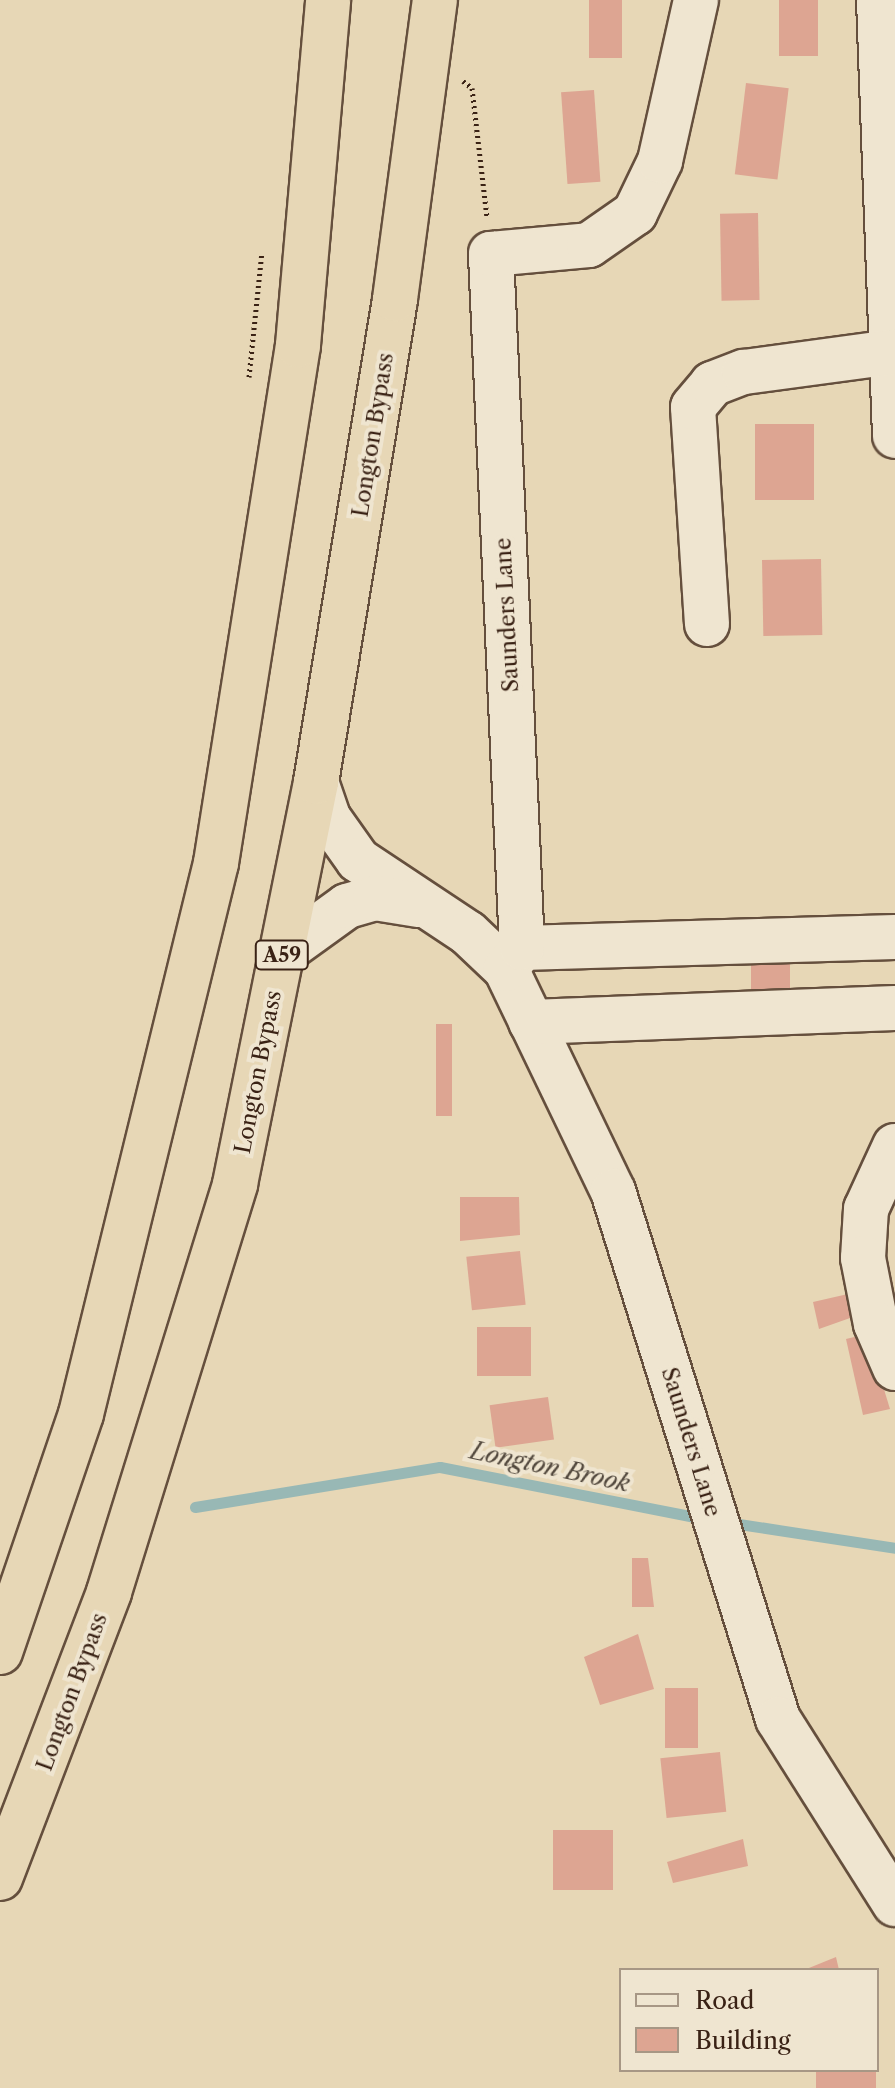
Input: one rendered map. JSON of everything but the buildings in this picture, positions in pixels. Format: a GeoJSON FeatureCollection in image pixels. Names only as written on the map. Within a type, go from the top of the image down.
{"type":"FeatureCollection","features":[{"type":"Feature","properties":{"kind":"highway"},"geometry":{"type":"LineString","coordinates":[[0,1652],[81,1414],[216,863],[298,345],[328,0]]}},
{"type":"Feature","properties":{"kind":"highway","name":"Longton Bypass"},"geometry":{"type":"LineString","coordinates":[[0,1878],[109,1592],[235,1184],[316,782],[430,53],[435,0]]}},
{"type":"Feature","properties":{"kind":"street"},"geometry":{"type":"LineString","coordinates":[[491,254],[589,245],[635,213],[660,161],[696,0]]}},
{"type":"Feature","properties":{"kind":"street"},"geometry":{"type":"LineString","coordinates":[[879,0],[895,436]]}},
{"type":"Feature","properties":{"kind":"street","name":"Saunders Lane"},"geometry":{"type":"LineString","coordinates":[[491,254],[514,958],[531,1022],[613,1191],[778,1719],[895,1904]]}},
{"type":"Feature","properties":{"kind":"street"},"geometry":{"type":"LineString","coordinates":[[707,624],[693,407],[712,384],[744,372],[892,352]]}},
{"type":"Feature","properties":{"kind":"street","name":"Saunders Lane"},"geometry":{"type":"LineString","coordinates":[[316,782],[344,845],[418,905],[514,958]]}},
{"type":"Feature","properties":{"kind":"street","name":"Saunders Lane"},"geometry":{"type":"LineString","coordinates":[[282,953],[347,906],[375,898],[418,905]]}},
{"type":"Feature","properties":{"kind":"street"},"geometry":{"type":"LineString","coordinates":[[514,958],[895,937]]}},
{"type":"Feature","properties":{"kind":"street"},"geometry":{"type":"LineString","coordinates":[[531,1022],[895,1008]]}},
{"type":"Feature","properties":{"kind":"street"},"geometry":{"type":"LineString","coordinates":[[895,1146],[866,1209],[863,1258],[876,1324],[895,1368]]}},
{"type":"Feature","properties":{"kind":"path"},"geometry":{"type":"LineString","coordinates":[[430,53],[472,88],[491,254]]}},
{"type":"Feature","properties":{"kind":"waterway","name":"Longton Brook"},"geometry":{"type":"LineString","coordinates":[[195,1507],[440,1467],[705,1519]]}},
{"type":"Feature","properties":{"kind":"waterway","name":"Longton Brook"},"geometry":{"type":"LineString","coordinates":[[726,1522],[895,1548]]}}]}
